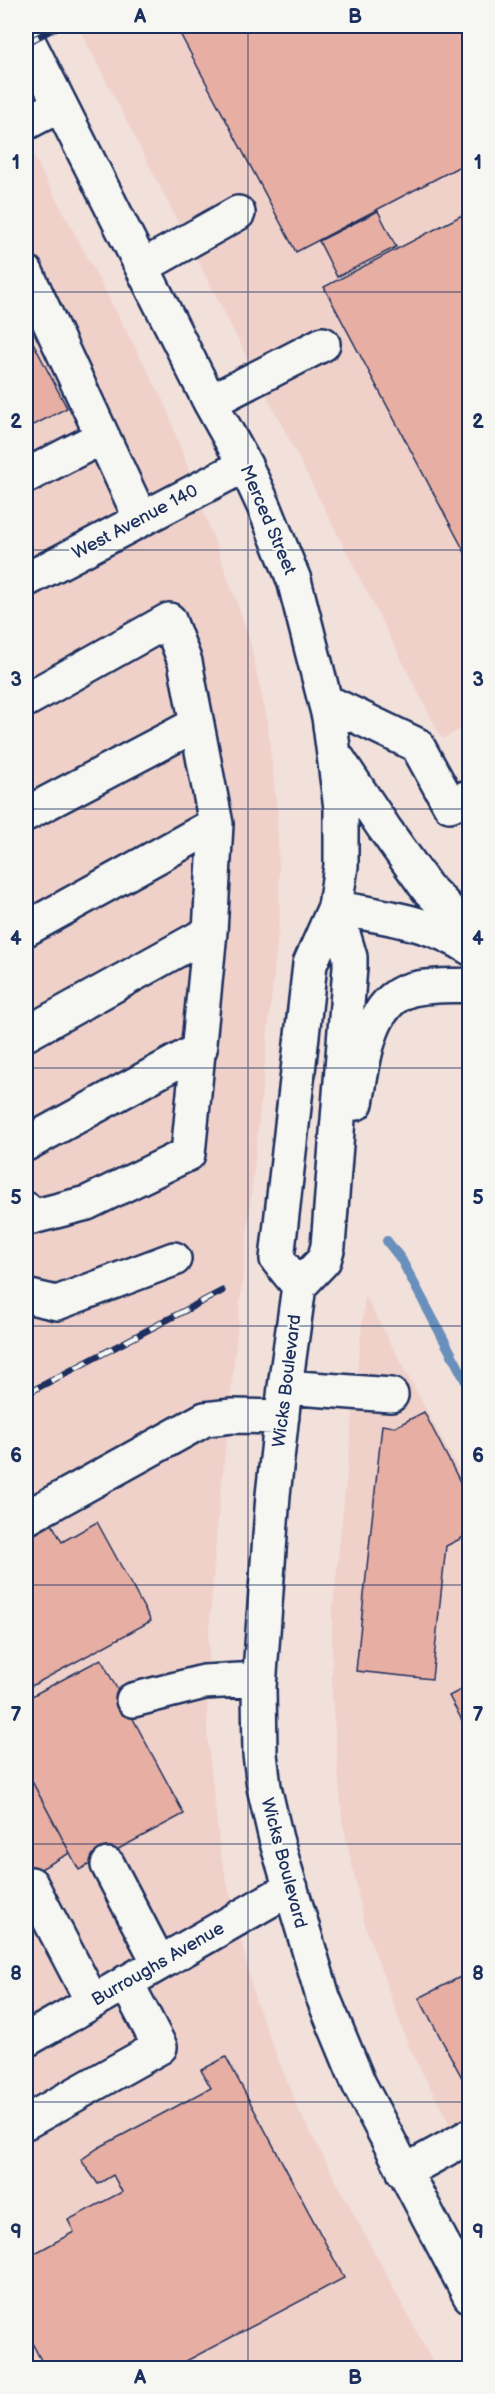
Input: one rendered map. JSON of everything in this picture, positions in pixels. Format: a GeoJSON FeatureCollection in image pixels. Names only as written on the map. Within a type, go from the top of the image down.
{"type":"FeatureCollection","features":[{"type":"Feature","properties":{"kind":"street","name":"Merced Street"},"geometry":{"type":"LineString","coordinates":[[26,37],[210,402],[245,465],[294,580],[325,701],[334,752],[340,808],[340,866],[335,907]]}},
{"type":"Feature","properties":{"kind":"street"},"geometry":{"type":"LineString","coordinates":[[26,123],[60,105]]}},
{"type":"Feature","properties":{"kind":"street"},"geometry":{"type":"LineString","coordinates":[[142,267],[238,213]]}},
{"type":"Feature","properties":{"kind":"street"},"geometry":{"type":"LineString","coordinates":[[26,272],[141,519]]}},
{"type":"Feature","properties":{"kind":"street"},"geometry":{"type":"LineString","coordinates":[[210,402],[323,344]]}},
{"type":"Feature","properties":{"kind":"street"},"geometry":{"type":"LineString","coordinates":[[26,476],[102,437]]}},
{"type":"Feature","properties":{"kind":"street","name":"West Avenue 140"},"geometry":{"type":"LineString","coordinates":[[26,580],[245,465]]}},
{"type":"Feature","properties":{"kind":"street"},"geometry":{"type":"LineString","coordinates":[[26,700],[169,620],[185,662],[216,824],[210,932],[188,1154],[87,1203],[32,1217],[26,1209]]}},
{"type":"Feature","properties":{"kind":"street"},"geometry":{"type":"LineString","coordinates":[[325,701],[417,745],[460,800]]}},
{"type":"Feature","properties":{"kind":"street"},"geometry":{"type":"LineString","coordinates":[[26,814],[197,724]]}},
{"type":"Feature","properties":{"kind":"street"},"geometry":{"type":"LineString","coordinates":[[334,752],[414,871],[470,939]]}},
{"type":"Feature","properties":{"kind":"street"},"geometry":{"type":"LineString","coordinates":[[26,929],[216,824]]}},
{"type":"Feature","properties":{"kind":"street"},"geometry":{"type":"LineString","coordinates":[[335,907],[414,923],[459,941],[470,948]]}},
{"type":"Feature","properties":{"kind":"street"},"geometry":{"type":"LineString","coordinates":[[328,1246],[350,967],[350,957],[335,907]]}},
{"type":"Feature","properties":{"kind":"street"},"geometry":{"type":"LineString","coordinates":[[335,907],[310,964],[280,1224],[277,1259],[299,1286],[324,1260],[369,1037],[375,1020],[384,1008],[406,991],[417,988],[470,985]]}},
{"type":"Feature","properties":{"kind":"street"},"geometry":{"type":"LineString","coordinates":[[26,1034],[210,932]]}},
{"type":"Feature","properties":{"kind":"street"},"geometry":{"type":"LineString","coordinates":[[26,1144],[200,1048]]}},
{"type":"Feature","properties":{"kind":"street"},"geometry":{"type":"LineString","coordinates":[[26,1296],[57,1303],[174,1259]]}},
{"type":"Feature","properties":{"kind":"street","name":"Wicks Boulevard"},"geometry":{"type":"LineString","coordinates":[[299,1286],[273,1495],[260,1679],[259,1727],[264,1787],[268,1810],[322,1997],[359,2084],[470,2296]]}},
{"type":"Feature","properties":{"kind":"street"},"geometry":{"type":"LineString","coordinates":[[26,1518],[206,1419],[232,1416],[283,1402],[391,1395]]}},
{"type":"Feature","properties":{"kind":"street"},"geometry":{"type":"LineString","coordinates":[[133,1700],[204,1682],[260,1679]]}},
{"type":"Feature","properties":{"kind":"street"},"geometry":{"type":"LineString","coordinates":[[108,1865],[159,1963]]}},
{"type":"Feature","properties":{"kind":"street"},"geometry":{"type":"LineString","coordinates":[[31,1884],[92,2001]]}},
{"type":"Feature","properties":{"kind":"street","name":"Burroughs Avenue"},"geometry":{"type":"LineString","coordinates":[[26,2040],[291,1888]]}},
{"type":"Feature","properties":{"kind":"street"},"geometry":{"type":"LineString","coordinates":[[26,2122],[160,2047],[126,1982]]}},
{"type":"Feature","properties":{"kind":"street"},"geometry":{"type":"LineString","coordinates":[[404,2172],[470,2136]]}},
{"type":"Feature","properties":{"kind":"shaded area"},"geometry":{"type":"Polygon","coordinates":[[[78,26],[469,26],[469,725],[442,739],[78,26]]]}},
{"type":"Feature","properties":{"kind":"shaded area"},"geometry":{"type":"Polygon","coordinates":[[[26,142],[164,402],[248,634],[267,719],[277,810],[280,914],[217,1529],[209,1631],[207,1733],[220,1852],[255,2000],[298,2109],[436,2368],[26,2368],[26,142]]]}},
{"type":"Feature","properties":{"kind":"shaded area"},"geometry":{"type":"Polygon","coordinates":[[[365,1296],[469,1489],[469,2161],[408,2045],[365,1925],[342,1819],[332,1696],[332,1617],[365,1296]]]}},
{"type":"Feature","properties":{"kind":"building"},"geometry":{"type":"Polygon","coordinates":[[[176,26],[470,26],[470,161],[296,252],[176,26]]]}},
{"type":"Feature","properties":{"kind":"building"},"geometry":{"type":"Polygon","coordinates":[[[378,211],[396,247],[337,277],[319,241],[378,211]]]}},
{"type":"Feature","properties":{"kind":"building"},"geometry":{"type":"Polygon","coordinates":[[[470,211],[470,562],[324,287],[470,211]]]}},
{"type":"Feature","properties":{"kind":"building"},"geometry":{"type":"Polygon","coordinates":[[[26,329],[67,408],[26,429],[26,329]]]}},
{"type":"Feature","properties":{"kind":"building"},"geometry":{"type":"Polygon","coordinates":[[[424,1412],[470,1501],[470,1534],[446,1546],[432,1679],[356,1671],[382,1425],[395,1427],[424,1412]]]}},
{"type":"Feature","properties":{"kind":"building"},"geometry":{"type":"Polygon","coordinates":[[[97,1522],[151,1621],[26,1689],[26,1561],[34,1556],[26,1539],[52,1524],[62,1542],[97,1522]]]}},
{"type":"Feature","properties":{"kind":"building"},"geometry":{"type":"Polygon","coordinates":[[[101,1659],[184,1814],[79,1870],[26,1770],[26,1699],[101,1659]]]}},
{"type":"Feature","properties":{"kind":"building"},"geometry":{"type":"Polygon","coordinates":[[[470,1685],[470,1735],[449,1696],[470,1685]]]}},
{"type":"Feature","properties":{"kind":"building"},"geometry":{"type":"Polygon","coordinates":[[[26,1770],[70,1853],[26,1877],[26,1770]]]}},
{"type":"Feature","properties":{"kind":"building"},"geometry":{"type":"Polygon","coordinates":[[[470,1972],[470,2083],[466,2085],[419,1998],[470,1972]]]}},
{"type":"Feature","properties":{"kind":"building"},"geometry":{"type":"Polygon","coordinates":[[[226,2057],[344,2278],[173,2368],[45,2368],[26,2331],[26,2258],[74,2232],[68,2220],[122,2192],[113,2175],[98,2184],[81,2160],[98,2148],[211,2088],[201,2070],[226,2057]]]}},
{"type":"Feature","properties":{"kind":"waterway"},"geometry":{"type":"LineString","coordinates":[[387,1241],[401,1259],[470,1389]]}},
{"type":"Feature","properties":{"kind":"railway"},"geometry":{"type":"LineString","coordinates":[[26,43],[59,26]]}},
{"type":"Feature","properties":{"kind":"railway"},"geometry":{"type":"LineString","coordinates":[[26,1394],[222,1291]]}}]}
